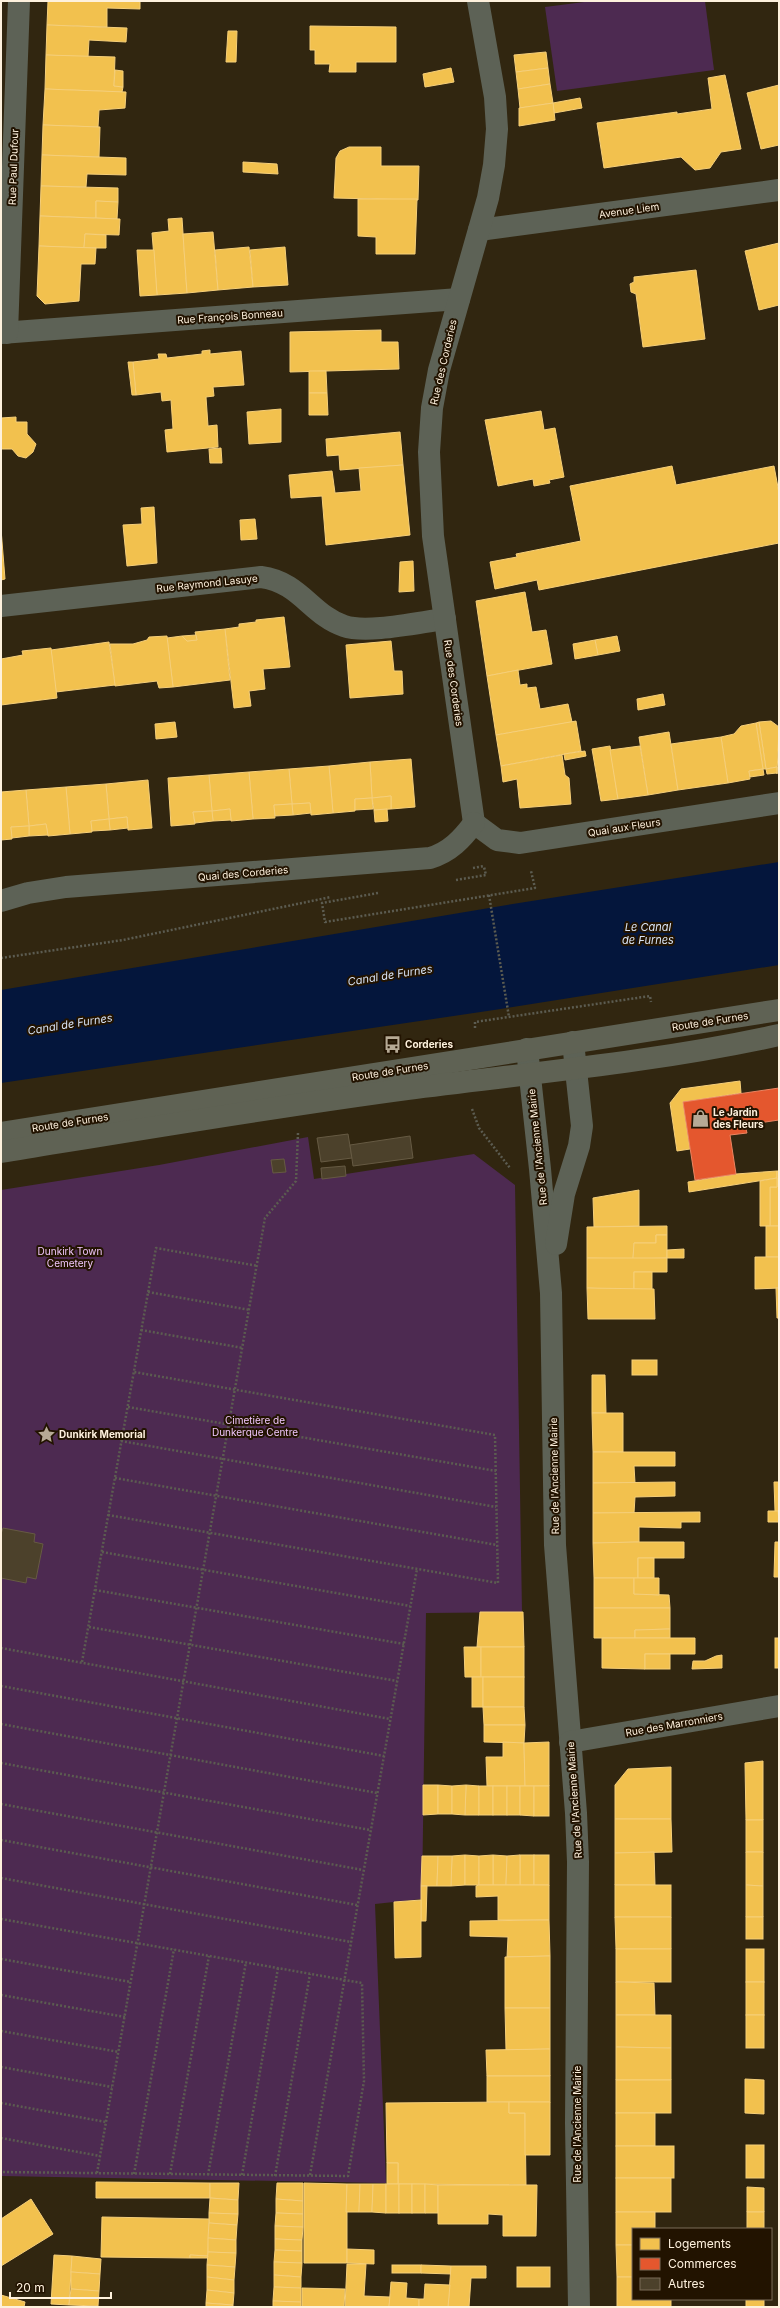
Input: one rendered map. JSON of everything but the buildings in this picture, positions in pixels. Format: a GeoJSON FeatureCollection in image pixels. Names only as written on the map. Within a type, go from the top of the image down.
{"type":"FeatureCollection","features":[{"type":"Feature","properties":{"kind":"main road","name":"Route de Furnes"},"geometry":{"type":"LineString","coordinates":[[1,1133],[779,1010]]}},
{"type":"Feature","properties":{"kind":"main road","name":"Route de Furnes"},"geometry":{"type":"LineString","coordinates":[[1,1152],[406,1089],[529,1075],[725,1046],[779,1035]]}},
{"type":"Feature","properties":{"kind":"street","name":"Rue Paul Dufour"},"geometry":{"type":"LineString","coordinates":[[4,333],[19,1]]}},
{"type":"Feature","properties":{"kind":"street","name":"Rue des Corderies"},"geometry":{"type":"LineString","coordinates":[[474,823],[431,517],[429,444],[432,408],[440,370],[479,230],[494,166],[497,129],[495,97],[478,1]]}},
{"type":"Feature","properties":{"kind":"street","name":"Avenue Liem"},"geometry":{"type":"LineString","coordinates":[[479,230],[779,190]]}},
{"type":"Feature","properties":{"kind":"street","name":"Rue François Bonneau"},"geometry":{"type":"LineString","coordinates":[[4,333],[459,299]]}},
{"type":"Feature","properties":{"kind":"street","name":"Rue Raymond Lasuye"},"geometry":{"type":"LineString","coordinates":[[1,606],[261,577],[279,580],[334,622],[345,627],[368,629],[445,619]]}},
{"type":"Feature","properties":{"kind":"street","name":"Quai aux Fleurs"},"geometry":{"type":"LineString","coordinates":[[474,823],[497,840],[520,843],[779,803]]}},
{"type":"Feature","properties":{"kind":"street","name":"Quai des Corderies"},"geometry":{"type":"LineString","coordinates":[[1,901],[28,893],[66,887],[430,858],[457,844],[474,823]]}},
{"type":"Feature","properties":{"kind":"street","name":"Rue de l'Ancienne Mairie"},"geometry":{"type":"LineString","coordinates":[[551,1293],[556,1230],[566,1184],[577,1154],[582,1131],[582,1116],[573,1042]]}},
{"type":"Feature","properties":{"kind":"street","name":"Rue de l'Ancienne Mairie"},"geometry":{"type":"LineString","coordinates":[[527,1050],[540,1169],[551,1293],[554,1515],[578,1862],[576,2123],[579,2307]]}},
{"type":"Feature","properties":{"kind":"street","name":"Rue des Marronniers"},"geometry":{"type":"LineString","coordinates":[[570,1742],[779,1706]]}},
{"type":"Feature","properties":{"kind":"path"},"geometry":{"type":"LineString","coordinates":[[455,880],[486,875],[484,866],[466,869]]}},
{"type":"Feature","properties":{"kind":"path"},"geometry":{"type":"LineString","coordinates":[[384,892],[322,903],[325,922],[535,888],[530,866]]}},
{"type":"Feature","properties":{"kind":"path"},"geometry":{"type":"LineString","coordinates":[[475,1022],[509,1017],[489,895]]}},
{"type":"Feature","properties":{"kind":"path"},"geometry":{"type":"LineString","coordinates":[[1,958],[123,940],[335,896]]}},
{"type":"Feature","properties":{"kind":"path"},"geometry":{"type":"LineString","coordinates":[[467,1083],[472,1112],[479,1128],[514,1172]]}},
{"type":"Feature","properties":{"kind":"path"},"geometry":{"type":"LineString","coordinates":[[97,2173],[258,1266],[265,1218],[296,1181],[296,1106]]}},
{"type":"Feature","properties":{"kind":"path"},"geometry":{"type":"LineString","coordinates":[[82,1662],[156,1248],[258,1266]]}},
{"type":"Feature","properties":{"kind":"path"},"geometry":{"type":"LineString","coordinates":[[148,1292],[250,1310]]}},
{"type":"Feature","properties":{"kind":"path"},"geometry":{"type":"LineString","coordinates":[[141,1330],[243,1348]]}},
{"type":"Feature","properties":{"kind":"path"},"geometry":{"type":"LineString","coordinates":[[108,1515],[498,1584],[495,1435],[134,1372]]}},
{"type":"Feature","properties":{"kind":"path"},"geometry":{"type":"LineString","coordinates":[[128,1406],[496,1471]]}},
{"type":"Feature","properties":{"kind":"path"},"geometry":{"type":"LineString","coordinates":[[122,1441],[496,1507]]}},
{"type":"Feature","properties":{"kind":"path"},"geometry":{"type":"LineString","coordinates":[[115,1478],[497,1545]]}},
{"type":"Feature","properties":{"kind":"path"},"geometry":{"type":"LineString","coordinates":[[102,1552],[410,1606]]}},
{"type":"Feature","properties":{"kind":"path"},"geometry":{"type":"LineString","coordinates":[[310,2176],[417,1569]]}},
{"type":"Feature","properties":{"kind":"path"},"geometry":{"type":"LineString","coordinates":[[95,1590],[404,1644]]}},
{"type":"Feature","properties":{"kind":"path"},"geometry":{"type":"LineString","coordinates":[[89,1627],[397,1681]]}},
{"type":"Feature","properties":{"kind":"path"},"geometry":{"type":"LineString","coordinates":[[1,1648],[390,1718]]}},
{"type":"Feature","properties":{"kind":"path"},"geometry":{"type":"LineString","coordinates":[[1,1686],[384,1756]]}},
{"type":"Feature","properties":{"kind":"path"},"geometry":{"type":"LineString","coordinates":[[1,1724],[377,1793]]}},
{"type":"Feature","properties":{"kind":"path"},"geometry":{"type":"LineString","coordinates":[[1,1763],[370,1830]]}},
{"type":"Feature","properties":{"kind":"path"},"geometry":{"type":"LineString","coordinates":[[1,1804],[364,1870]]}},
{"type":"Feature","properties":{"kind":"path"},"geometry":{"type":"LineString","coordinates":[[1,1840],[357,1905]]}},
{"type":"Feature","properties":{"kind":"path"},"geometry":{"type":"LineString","coordinates":[[1,1878],[351,1942]]}},
{"type":"Feature","properties":{"kind":"path"},"geometry":{"type":"LineString","coordinates":[[1,1919],[362,1983],[364,2081],[348,2176],[1,2172]]}},
{"type":"Feature","properties":{"kind":"path"},"geometry":{"type":"LineString","coordinates":[[134,2174],[174,1949]]}},
{"type":"Feature","properties":{"kind":"path"},"geometry":{"type":"LineString","coordinates":[[170,2174],[209,1956]]}},
{"type":"Feature","properties":{"kind":"path"},"geometry":{"type":"LineString","coordinates":[[1,1959],[131,1982]]}},
{"type":"Feature","properties":{"kind":"path"},"geometry":{"type":"LineString","coordinates":[[208,2174],[246,1962]]}},
{"type":"Feature","properties":{"kind":"path"},"geometry":{"type":"LineString","coordinates":[[242,2175],[278,1968]]}},
{"type":"Feature","properties":{"kind":"path"},"geometry":{"type":"LineString","coordinates":[[275,2176],[310,1974]]}},
{"type":"Feature","properties":{"kind":"path"},"geometry":{"type":"LineString","coordinates":[[1,1995],[124,2017]]}},
{"type":"Feature","properties":{"kind":"path"},"geometry":{"type":"LineString","coordinates":[[1,2031],[119,2052]]}},
{"type":"Feature","properties":{"kind":"path"},"geometry":{"type":"LineString","coordinates":[[1,2067],[112,2087]]}},
{"type":"Feature","properties":{"kind":"path"},"geometry":{"type":"LineString","coordinates":[[1,2103],[106,2122]]}},
{"type":"Feature","properties":{"kind":"path"},"geometry":{"type":"LineString","coordinates":[[1,2138],[100,2156]]}},
{"type":"Feature","properties":{"kind":"green space"},"geometry":{"type":"Polygon","coordinates":[[[592,1],[705,1],[714,70],[557,91],[545,7],[592,1]]]}},
{"type":"Feature","properties":{"kind":"green space","name":"Cimetière de Dunkerque Centre"},"geometry":{"type":"Polygon","coordinates":[[[308,1137],[314,1179],[474,1154],[515,1185],[522,1612],[426,1613],[422,1899],[375,1904],[386,2183],[1,2176],[1,1190],[159,1165],[308,1137]]]}},
{"type":"Feature","properties":{"kind":"water","name":"Le Canal de Furnes"},"geometry":{"type":"Polygon","coordinates":[[[779,862],[779,965],[494,1010],[1,1083],[1,990],[507,905],[779,862]]]}},
{"type":"Feature","properties":{"kind":"place","name":"Corderies"},"geometry":{"type":"Point","coordinates":[392,1044]}},
{"type":"Feature","properties":{"kind":"place","name":"Le Jardin des Fleurs"},"geometry":{"type":"Point","coordinates":[700,1118]}},
{"type":"Feature","properties":{"kind":"place","name":"Dunkirk Memorial"},"geometry":{"type":"Point","coordinates":[46,1434]}},
{"type":"Feature","properties":{"kind":"water label","name":"Canal de Furnes"},"geometry":{"type":"Point","coordinates":[390,975]}},
{"type":"Feature","properties":{"kind":"water label","name":"Canal de Furnes"},"geometry":{"type":"Point","coordinates":[70,1024]}},
{"type":"Feature","properties":{"kind":"park label","name":"Dunkirk Town Cemetery"},"geometry":{"type":"Point","coordinates":[70,1256]}}]}
